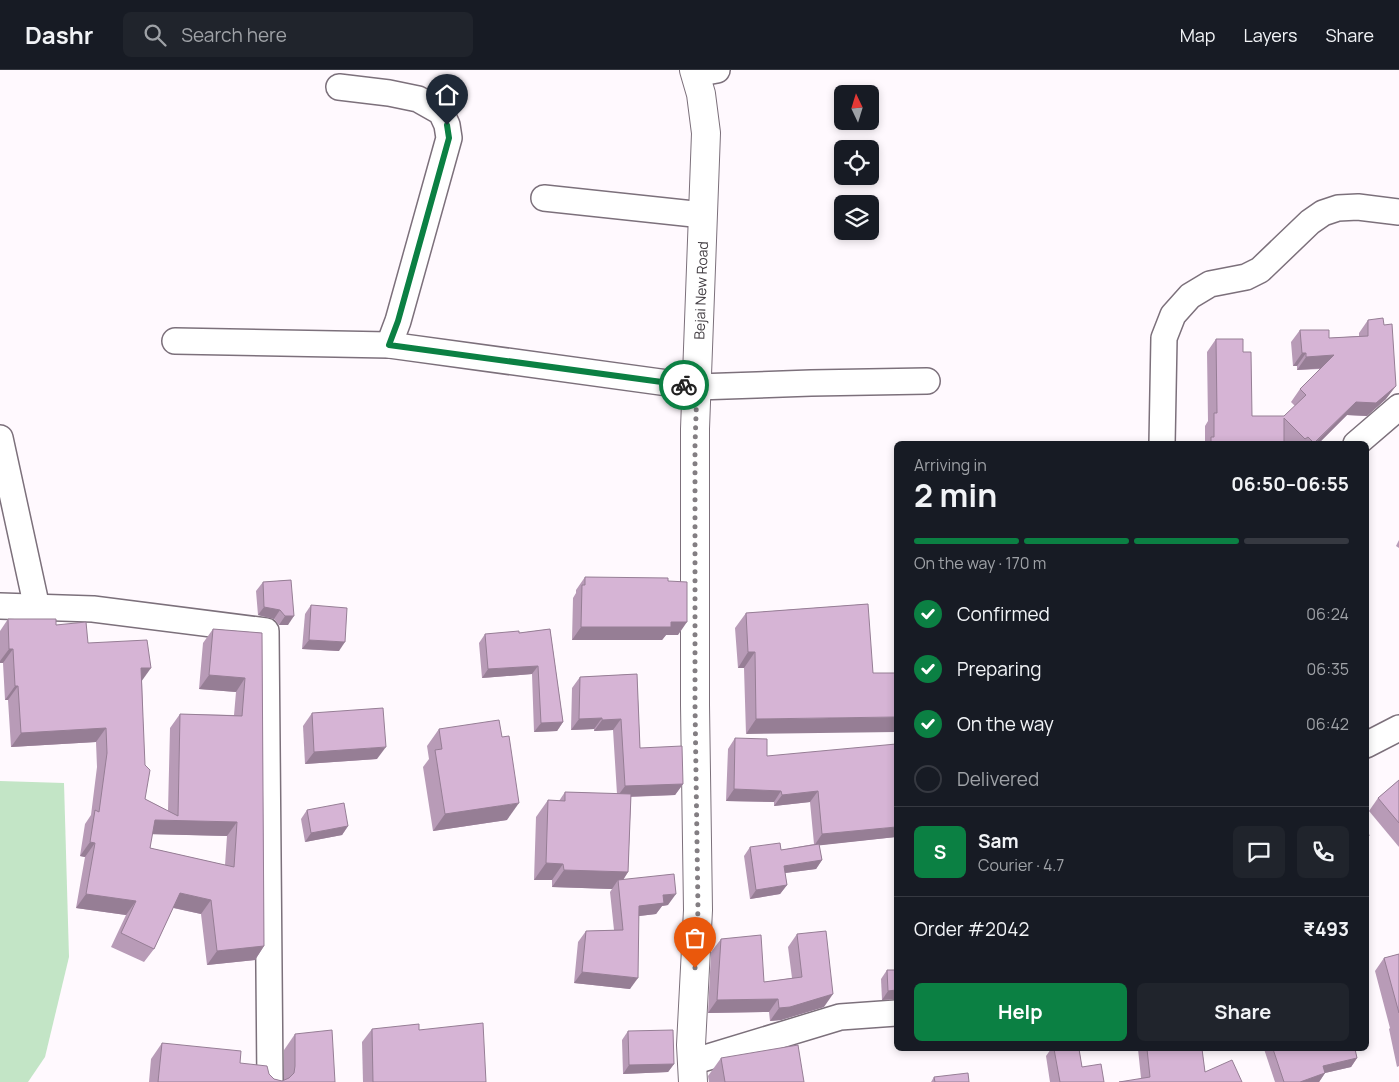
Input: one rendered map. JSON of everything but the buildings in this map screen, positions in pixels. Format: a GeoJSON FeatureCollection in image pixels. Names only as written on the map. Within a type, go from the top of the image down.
{"type":"FeatureCollection","features":[{"type":"Feature","properties":{"kind":"street","name":"Bejai New Road"},"geometry":{"type":"LineString","coordinates":[[693,1072],[692,1036],[698,910],[695,705],[695,447],[706,133],[701,94],[702,71]]}},
{"type":"Feature","properties":{"kind":"street"},"geometry":{"type":"LineString","coordinates":[[339,87],[389,93],[418,100],[441,112],[447,125],[449,138],[398,321],[389,345]]}},
{"type":"Feature","properties":{"kind":"street"},"geometry":{"type":"LineString","coordinates":[[544,198],[703,215]]}},
{"type":"Feature","properties":{"kind":"street"},"geometry":{"type":"LineString","coordinates":[[1162,441],[1164,338],[1172,314],[1190,296],[1210,284],[1246,277],[1260,270],[1310,222],[1323,213],[1338,208],[1358,207],[1399,212]]}},
{"type":"Feature","properties":{"kind":"street"},"geometry":{"type":"LineString","coordinates":[[175,341],[389,345],[697,387],[927,381]]}},
{"type":"Feature","properties":{"kind":"street"},"geometry":{"type":"LineString","coordinates":[[1359,441],[1399,407]]}},
{"type":"Feature","properties":{"kind":"street"},"geometry":{"type":"LineString","coordinates":[[0,438],[37,608]]}},
{"type":"Feature","properties":{"kind":"street"},"geometry":{"type":"LineString","coordinates":[[0,606],[92,609],[266,631],[270,1082]]}},
{"type":"Feature","properties":{"kind":"street"},"geometry":{"type":"LineString","coordinates":[[1369,743],[1399,728]]}},
{"type":"Feature","properties":{"kind":"street"},"geometry":{"type":"LineString","coordinates":[[693,1072],[802,1028],[840,1017],[894,1013]]}},
{"type":"Feature","properties":{"kind":"green space"},"geometry":{"type":"Polygon","coordinates":[[[0,781],[64,783],[69,957],[45,1057],[28,1082],[0,1082],[0,781]]]}},
{"type":"Feature","properties":{"kind":"way so far"},"geometry":{"type":"LineString","coordinates":[[684,385],[697,387],[695,445],[695,705],[698,910],[695,968]]}},
{"type":"Feature","properties":{"kind":"route"},"geometry":{"type":"LineString","coordinates":[[447,125],[449,138],[398,321],[389,345],[684,385]]}}]}
